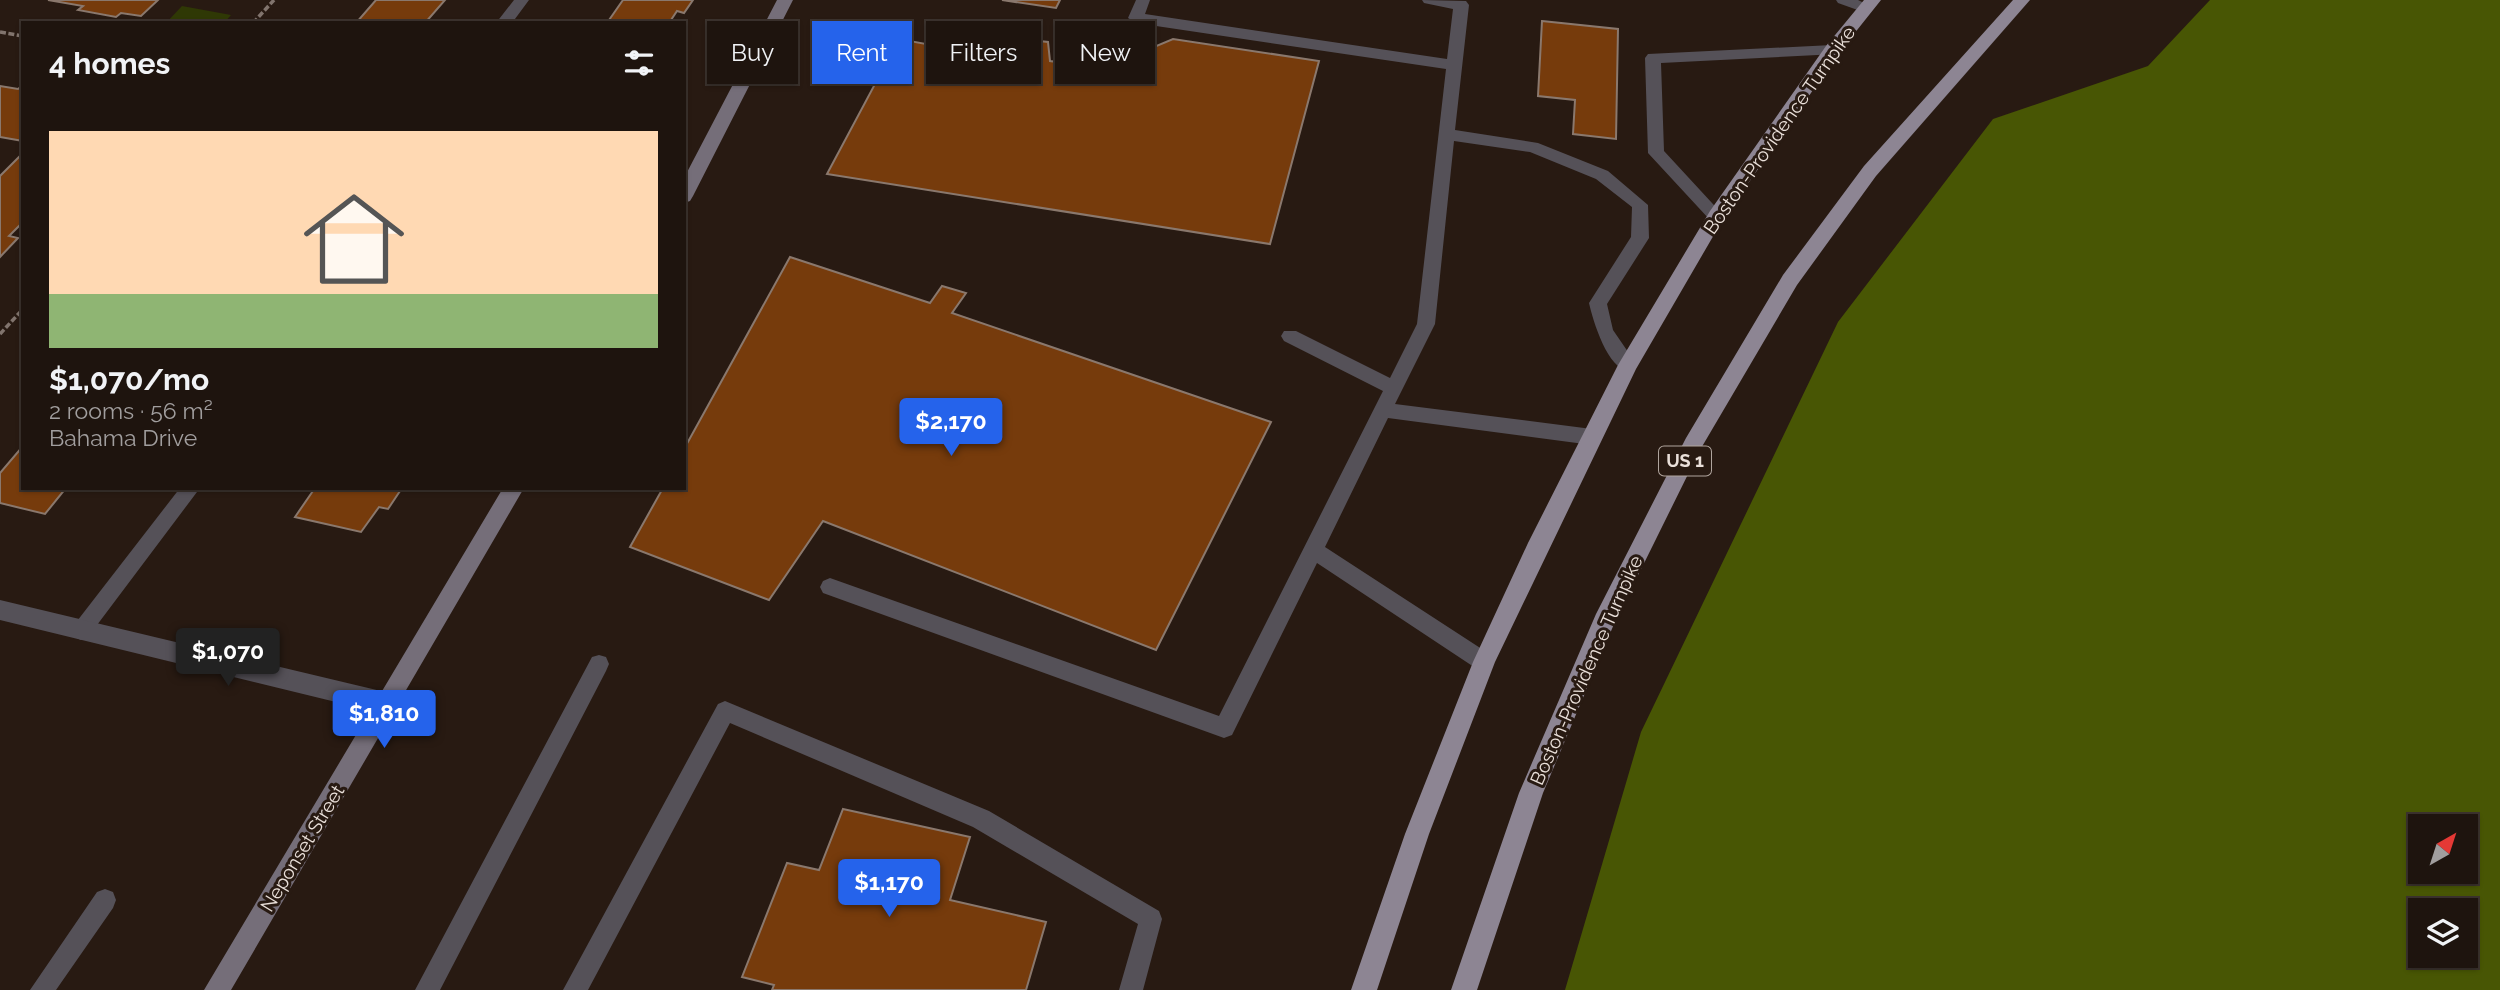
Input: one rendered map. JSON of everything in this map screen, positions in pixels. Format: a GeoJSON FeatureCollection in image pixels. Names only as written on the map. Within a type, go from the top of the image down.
{"type":"FeatureCollection","features":[{"type":"Feature","properties":{"kind":"main road","name":"Boston-Providence Turnpike"},"geometry":{"type":"LineString","coordinates":[[1464,990],[1536,781],[1604,621],[1693,444],[1790,280],[1870,171],[2022,0]]}},
{"type":"Feature","properties":{"kind":"main road","name":"Boston-Providence Turnpike"},"geometry":{"type":"LineString","coordinates":[[1364,990],[1417,834],[1484,662],[1628,365],[1716,216],[1832,50],[1869,4]]}},
{"type":"Feature","properties":{"kind":"street"},"geometry":{"type":"LineString","coordinates":[[686,192],[785,0]]}},
{"type":"Feature","properties":{"kind":"street","name":"Neponset Street"},"geometry":{"type":"LineString","coordinates":[[217,990],[513,490]]}},
{"type":"Feature","properties":{"kind":"street"},"geometry":{"type":"LineString","coordinates":[[0,610],[385,703]]}},
{"type":"Feature","properties":{"kind":"lane"},"geometry":{"type":"LineString","coordinates":[[505,21],[522,0]]}},
{"type":"Feature","properties":{"kind":"lane"},"geometry":{"type":"LineString","coordinates":[[1143,0],[1136,18],[1455,65]]}},
{"type":"Feature","properties":{"kind":"lane"},"geometry":{"type":"LineString","coordinates":[[830,587],[1224,728],[1426,324],[1461,5],[1429,0]]}},
{"type":"Feature","properties":{"kind":"lane"},"geometry":{"type":"LineString","coordinates":[[1843,0],[1869,4]]}},
{"type":"Feature","properties":{"kind":"lane"},"geometry":{"type":"LineString","coordinates":[[1716,216],[1656,153],[1653,58],[1832,50]]}},
{"type":"Feature","properties":{"kind":"lane"},"geometry":{"type":"LineString","coordinates":[[1447,134],[1532,147],[1602,175],[1640,205],[1640,239],[1598,303],[1605,332],[1628,365]]}},
{"type":"Feature","properties":{"kind":"lane"},"geometry":{"type":"LineString","coordinates":[[1290,336],[1394,388]]}},
{"type":"Feature","properties":{"kind":"lane"},"geometry":{"type":"LineString","coordinates":[[1382,410],[1592,437]]}},
{"type":"Feature","properties":{"kind":"lane"},"geometry":{"type":"LineString","coordinates":[[81,631],[189,490]]}},
{"type":"Feature","properties":{"kind":"lane"},"geometry":{"type":"LineString","coordinates":[[1313,550],[1484,662]]}},
{"type":"Feature","properties":{"kind":"lane"},"geometry":{"type":"LineString","coordinates":[[427,990],[599,664]]}},
{"type":"Feature","properties":{"kind":"lane"},"geometry":{"type":"LineString","coordinates":[[575,990],[725,711],[981,819],[1151,919],[1131,990]]}},
{"type":"Feature","properties":{"kind":"lane"},"geometry":{"type":"LineString","coordinates":[[42,990],[106,900]]}},
{"type":"Feature","properties":{"kind":"path"},"geometry":{"type":"LineString","coordinates":[[255,21],[274,0]]}},
{"type":"Feature","properties":{"kind":"path"},"geometry":{"type":"LineString","coordinates":[[0,32],[21,36]]}},
{"type":"Feature","properties":{"kind":"path"},"geometry":{"type":"LineString","coordinates":[[0,334],[21,311]]}},
{"type":"Feature","properties":{"kind":"green space"},"geometry":{"type":"Polygon","coordinates":[[[2210,0],[2500,0],[2500,990],[1565,990],[1641,732],[1838,322],[1993,119],[2148,66],[2210,0]]]}},
{"type":"Feature","properties":{"kind":"green space"},"geometry":{"type":"Polygon","coordinates":[[[182,6],[231,15],[226,21],[168,21],[182,6]]]}},
{"type":"Feature","properties":{"kind":"building"},"geometry":{"type":"Polygon","coordinates":[[[48,0],[158,0],[141,16],[121,13],[116,17],[78,10],[83,6],[48,0]]]}},
{"type":"Feature","properties":{"kind":"building"},"geometry":{"type":"Polygon","coordinates":[[[376,0],[445,0],[427,21],[358,21],[376,0]]]}},
{"type":"Feature","properties":{"kind":"building"},"geometry":{"type":"Polygon","coordinates":[[[623,0],[693,0],[684,13],[677,11],[670,21],[608,21],[623,0]]]}},
{"type":"Feature","properties":{"kind":"building"},"geometry":{"type":"Polygon","coordinates":[[[1002,0],[1060,0],[1056,8],[1002,0]]]}},
{"type":"Feature","properties":{"kind":"building"},"geometry":{"type":"Polygon","coordinates":[[[1542,21],[1618,29],[1616,139],[1573,134],[1575,100],[1538,96],[1542,21]]]}},
{"type":"Feature","properties":{"kind":"building"},"geometry":{"type":"Polygon","coordinates":[[[1173,39],[1319,61],[1270,244],[827,174],[875,84],[912,84],[912,41],[926,44],[926,84],[1041,84],[1041,41],[1048,42],[1050,61],[1055,62],[1055,84],[1155,84],[1155,47],[1173,39]]]}},
{"type":"Feature","properties":{"kind":"building"},"geometry":{"type":"Polygon","coordinates":[[[0,86],[18,89],[21,87],[21,141],[0,137],[0,86]]]}},
{"type":"Feature","properties":{"kind":"building"},"geometry":{"type":"Polygon","coordinates":[[[21,155],[21,224],[9,236],[18,238],[0,257],[0,176],[21,155]]]}},
{"type":"Feature","properties":{"kind":"building"},"geometry":{"type":"Polygon","coordinates":[[[790,257],[930,303],[942,286],[966,293],[952,313],[1271,422],[1156,650],[823,521],[769,600],[630,547],[662,490],[686,490],[686,445],[790,257]]]}},
{"type":"Feature","properties":{"kind":"building"},"geometry":{"type":"Polygon","coordinates":[[[21,448],[21,490],[64,490],[45,514],[0,503],[0,473],[21,448]]]}},
{"type":"Feature","properties":{"kind":"building"},"geometry":{"type":"Polygon","coordinates":[[[314,490],[401,490],[388,509],[379,507],[361,532],[295,517],[314,490]]]}},
{"type":"Feature","properties":{"kind":"building"},"geometry":{"type":"Polygon","coordinates":[[[843,809],[970,837],[950,900],[1046,922],[1026,990],[772,990],[774,985],[742,977],[787,863],[819,870],[843,809]]]}}]}
